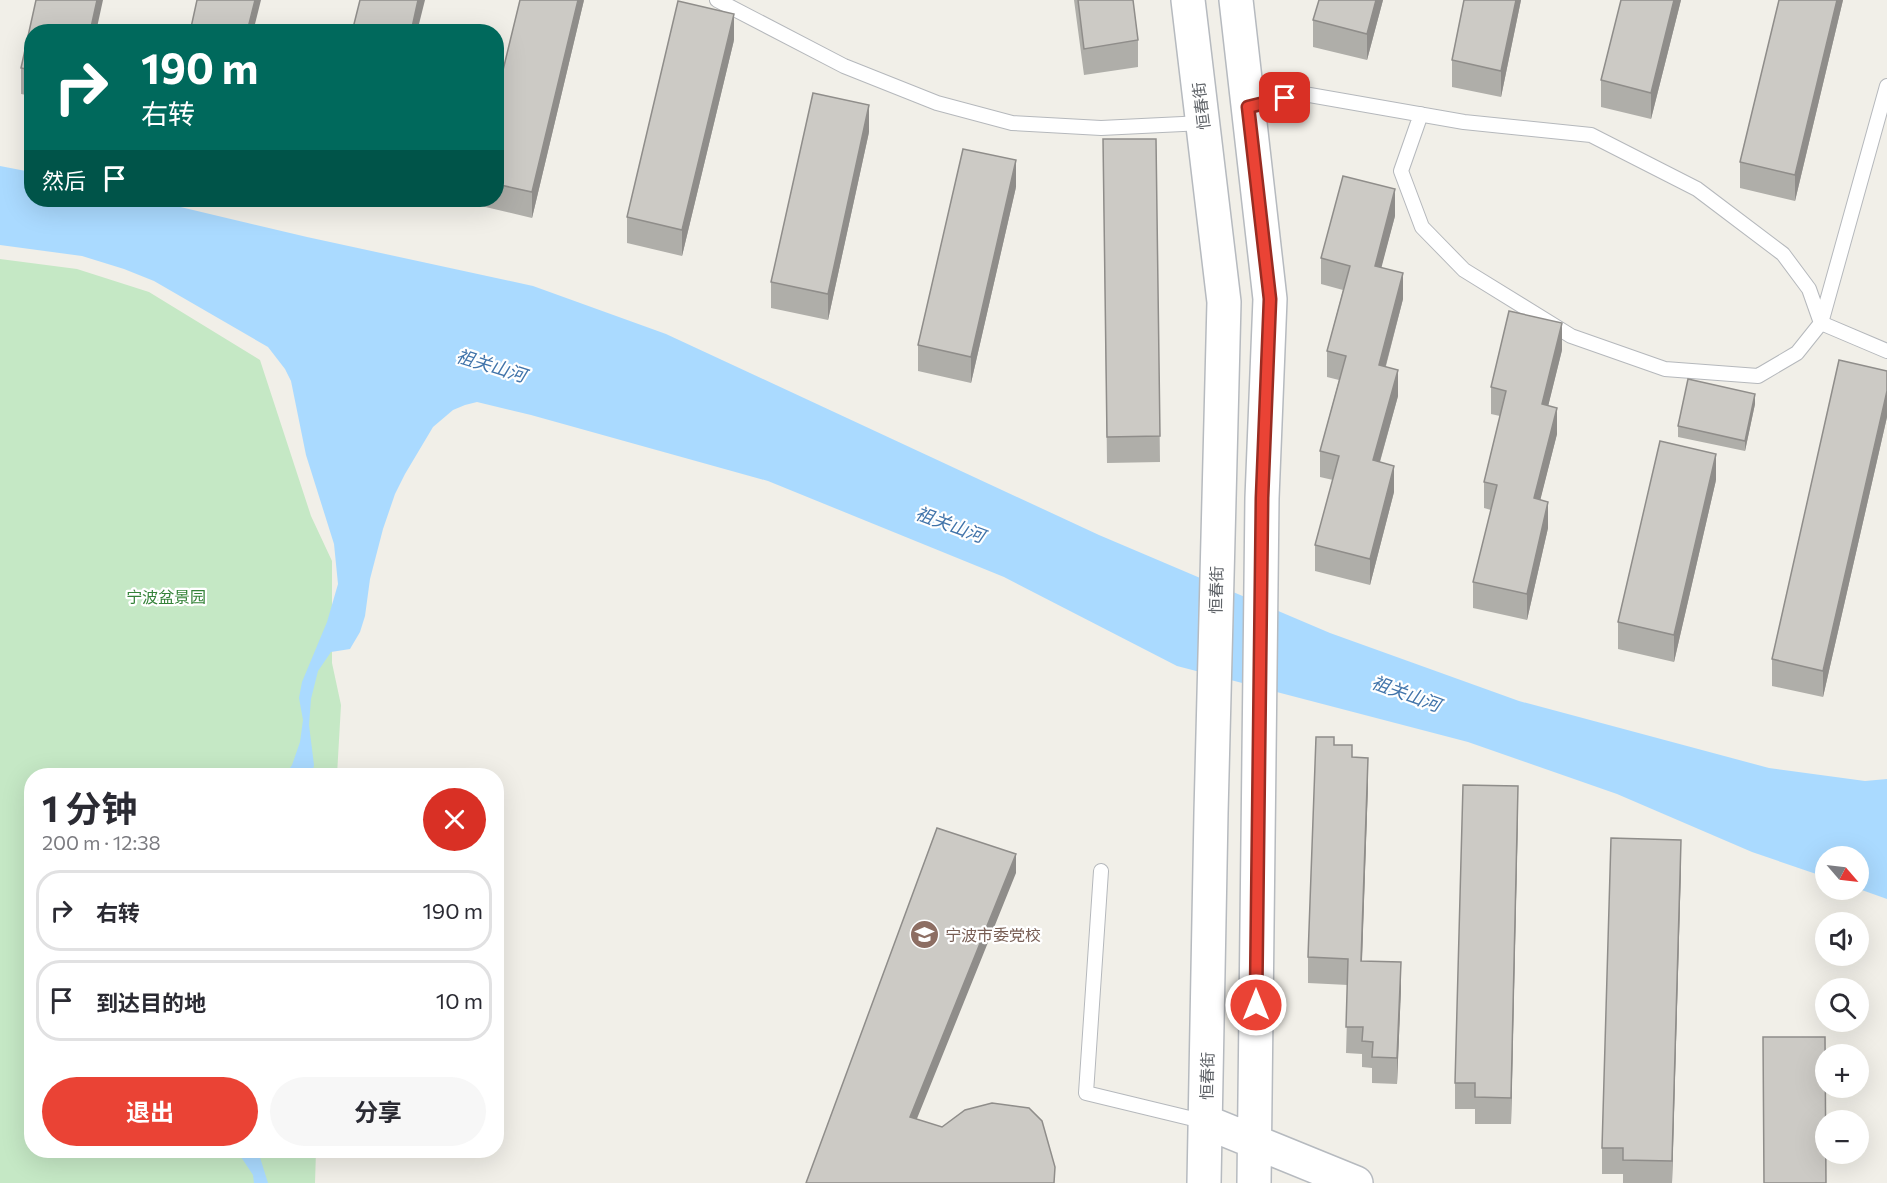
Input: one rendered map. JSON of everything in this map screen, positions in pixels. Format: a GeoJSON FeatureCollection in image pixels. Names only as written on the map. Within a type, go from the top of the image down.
{"type":"FeatureCollection","features":[{"type":"Feature","properties":{"kind":"main road","name":"恒春街"},"geometry":{"type":"LineString","coordinates":[[1188,0],[1224,302],[1204,1183]]}},
{"type":"Feature","properties":{"kind":"main road"},"geometry":{"type":"LineString","coordinates":[[1236,0],[1270,299],[1262,498],[1254,1183]]}},
{"type":"Feature","properties":{"kind":"main road"},"geometry":{"type":"LineString","coordinates":[[1206,1122],[1356,1183]]}},
{"type":"Feature","properties":{"kind":"lane"},"geometry":{"type":"LineString","coordinates":[[717,0],[844,66],[937,103],[1012,123],[1101,128],[1203,123]]}},
{"type":"Feature","properties":{"kind":"lane"},"geometry":{"type":"LineString","coordinates":[[1421,114],[1401,171],[1422,227],[1464,270],[1571,336],[1665,369],[1758,376],[1797,352],[1821,323],[1887,86]]}},
{"type":"Feature","properties":{"kind":"lane"},"geometry":{"type":"LineString","coordinates":[[1248,107],[1304,94],[1464,122],[1591,135],[1697,189],[1783,254],[1809,289],[1821,323],[1887,351]]}},
{"type":"Feature","properties":{"kind":"lane"},"geometry":{"type":"LineString","coordinates":[[1101,871],[1086,1093],[1206,1122]]}},
{"type":"Feature","properties":{"kind":"green space","name":"宁波盆景园"},"geometry":{"type":"Polygon","coordinates":[[[0,259],[77,269],[149,292],[260,360],[311,516],[332,561],[332,663],[341,705],[337,768],[24,768],[24,1158],[316,1158],[315,1183],[0,1183],[0,259]]]}},
{"type":"Feature","properties":{"kind":"water","name":"祖关山河"},"geometry":{"type":"Polygon","coordinates":[[[0,166],[24,171],[24,207],[181,207],[533,286],[666,334],[1099,535],[1330,633],[1519,701],[1769,768],[1865,781],[1887,779],[1887,899],[1869,893],[1869,846],[1815,846],[1815,874],[1752,852],[1617,794],[1468,742],[1177,666],[1004,577],[768,481],[477,402],[453,410],[433,427],[405,474],[395,494],[383,529],[360,632],[350,649],[331,652],[318,671],[311,699],[309,725],[313,768],[290,768],[300,742],[303,720],[299,698],[302,682],[327,622],[338,584],[334,544],[306,455],[291,381],[268,347],[154,281],[82,256],[0,245],[0,166]]]}},
{"type":"Feature","properties":{"kind":"water"},"geometry":{"type":"Polygon","coordinates":[[[242,1158],[260,1158],[268,1183],[254,1183],[253,1175],[242,1158]]]}},
{"type":"Feature","properties":{"kind":"building"},"geometry":{"type":"Polygon","coordinates":[[[36,0],[97,0],[92,24],[31,24],[36,0]]]}},
{"type":"Feature","properties":{"kind":"building"},"geometry":{"type":"Polygon","coordinates":[[[197,0],[255,0],[249,24],[192,24],[197,0]]]}},
{"type":"Feature","properties":{"kind":"building"},"geometry":{"type":"Polygon","coordinates":[[[360,0],[418,0],[413,24],[354,24],[360,0]]]}},
{"type":"Feature","properties":{"kind":"building"},"geometry":{"type":"Polygon","coordinates":[[[520,0],[578,0],[532,192],[504,186],[504,66],[520,0]]]}},
{"type":"Feature","properties":{"kind":"building"},"geometry":{"type":"Polygon","coordinates":[[[1078,0],[1133,0],[1138,40],[1084,49],[1078,0]]]}},
{"type":"Feature","properties":{"kind":"building"},"geometry":{"type":"Polygon","coordinates":[[[1319,0],[1376,0],[1367,34],[1313,20],[1319,0]]]}},
{"type":"Feature","properties":{"kind":"building"},"geometry":{"type":"Polygon","coordinates":[[[1464,0],[1516,0],[1501,71],[1452,60],[1464,0]]]}},
{"type":"Feature","properties":{"kind":"building"},"geometry":{"type":"Polygon","coordinates":[[[1621,0],[1674,0],[1651,93],[1601,80],[1621,0]]]}},
{"type":"Feature","properties":{"kind":"building"},"geometry":{"type":"Polygon","coordinates":[[[1779,0],[1837,0],[1795,175],[1740,162],[1779,0]]]}},
{"type":"Feature","properties":{"kind":"building"},"geometry":{"type":"Polygon","coordinates":[[[678,1],[734,14],[682,230],[627,217],[678,1]]]}},
{"type":"Feature","properties":{"kind":"building"},"geometry":{"type":"Polygon","coordinates":[[[813,93],[869,105],[828,294],[771,282],[813,93]]]}},
{"type":"Feature","properties":{"kind":"building"},"geometry":{"type":"Polygon","coordinates":[[[1103,139],[1156,139],[1160,436],[1107,437],[1103,139]]]}},
{"type":"Feature","properties":{"kind":"building"},"geometry":{"type":"Polygon","coordinates":[[[963,149],[1016,160],[971,357],[918,345],[963,149]]]}},
{"type":"Feature","properties":{"kind":"building"},"geometry":{"type":"Polygon","coordinates":[[[1343,176],[1395,189],[1375,266],[1403,273],[1379,365],[1398,370],[1373,460],[1394,466],[1370,559],[1315,545],[1339,456],[1320,451],[1346,356],[1327,351],[1350,266],[1321,258],[1343,176]]]}},
{"type":"Feature","properties":{"kind":"building"},"geometry":{"type":"Polygon","coordinates":[[[1509,311],[1562,323],[1542,404],[1557,408],[1534,498],[1548,502],[1527,594],[1473,582],[1497,485],[1484,482],[1506,391],[1491,387],[1509,311]]]}},
{"type":"Feature","properties":{"kind":"building"},"geometry":{"type":"Polygon","coordinates":[[[1839,360],[1887,371],[1887,391],[1823,671],[1772,659],[1839,360]]]}},
{"type":"Feature","properties":{"kind":"building"},"geometry":{"type":"Polygon","coordinates":[[[1688,379],[1755,394],[1745,441],[1678,426],[1688,379]]]}},
{"type":"Feature","properties":{"kind":"building"},"geometry":{"type":"Polygon","coordinates":[[[1660,441],[1716,454],[1674,635],[1618,622],[1660,441]]]}},
{"type":"Feature","properties":{"kind":"building"},"geometry":{"type":"Polygon","coordinates":[[[1316,737],[1334,737],[1334,745],[1352,745],[1352,757],[1368,758],[1361,961],[1401,962],[1397,1058],[1372,1057],[1373,1042],[1362,1041],[1363,1027],[1346,1027],[1348,959],[1308,957],[1316,737]]]}},
{"type":"Feature","properties":{"kind":"building"},"geometry":{"type":"Polygon","coordinates":[[[1463,785],[1518,786],[1511,1098],[1475,1097],[1475,1083],[1455,1083],[1463,785]]]}},
{"type":"Feature","properties":{"kind":"building"},"geometry":{"type":"Polygon","coordinates":[[[937,828],[1016,854],[910,1117],[942,1127],[965,1110],[992,1103],[1029,1108],[1042,1121],[1055,1167],[1054,1183],[806,1183],[937,828]]]}},
{"type":"Feature","properties":{"kind":"building"},"geometry":{"type":"Polygon","coordinates":[[[1611,838],[1681,840],[1672,1161],[1623,1160],[1623,1148],[1602,1148],[1611,838]]]}},
{"type":"Feature","properties":{"kind":"building"},"geometry":{"type":"Polygon","coordinates":[[[1763,1037],[1825,1037],[1825,1044],[1815,1044],[1815,1098],[1825,1098],[1826,1110],[1815,1110],[1815,1164],[1826,1164],[1826,1183],[1764,1183],[1763,1037]]]}},
{"type":"Feature","properties":{"kind":"place","name":"宁波市委党校"},"geometry":{"type":"Point","coordinates":[924,935]}},
{"type":"Feature","properties":{"kind":"route"},"geometry":{"type":"LineString","coordinates":[[1256,1005],[1262,498],[1270,299],[1248,107],[1285,98]]}}]}
